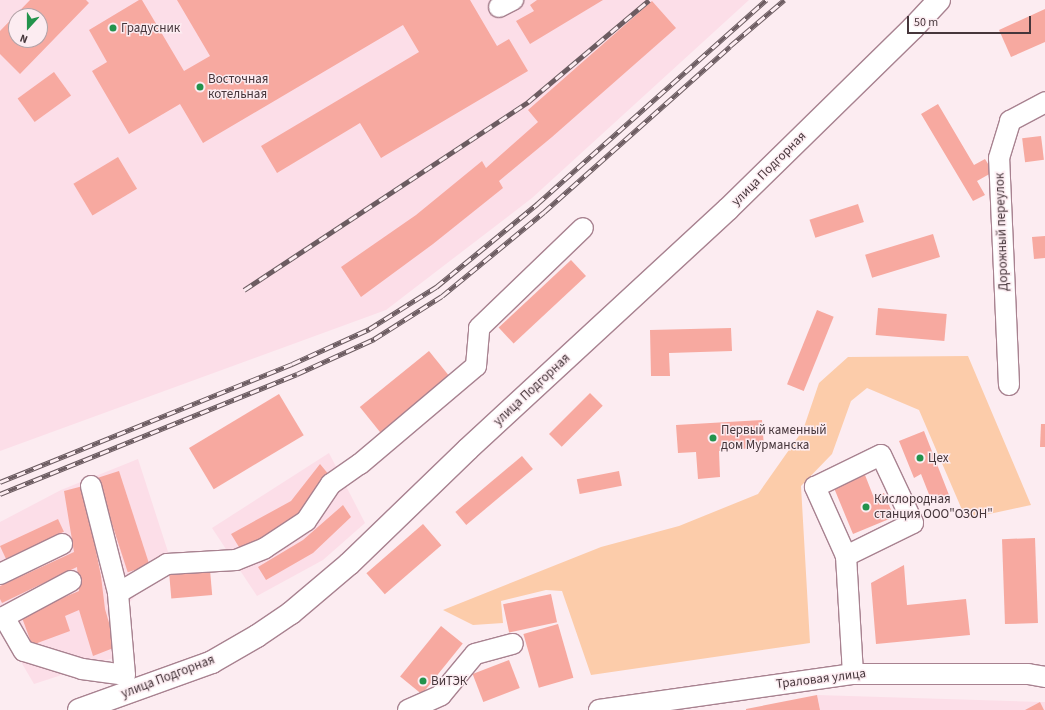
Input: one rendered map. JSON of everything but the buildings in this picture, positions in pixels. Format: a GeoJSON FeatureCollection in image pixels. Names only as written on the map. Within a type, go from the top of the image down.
{"type":"FeatureCollection","features":[{"type":"Feature","properties":{"kind":"main road","name":"улица Подгорная"},"geometry":{"type":"LineString","coordinates":[[79,710],[127,683],[212,662],[291,613],[349,564],[468,449],[728,209],[913,28],[939,0]]}},
{"type":"Feature","properties":{"kind":"street","name":"Дорожный переулок"},"geometry":{"type":"LineString","coordinates":[[1009,385],[999,158],[1010,120],[1045,102]]}},
{"type":"Feature","properties":{"kind":"street"},"geometry":{"type":"LineString","coordinates":[[118,593],[167,564],[236,560],[265,548],[306,521],[331,484],[360,464],[476,366],[479,328],[583,228]]}},
{"type":"Feature","properties":{"kind":"street"},"geometry":{"type":"LineString","coordinates":[[846,556],[913,523],[881,455],[815,487],[846,556],[852,674]]}},
{"type":"Feature","properties":{"kind":"street"},"geometry":{"type":"LineString","coordinates":[[71,581],[2,614],[24,651],[127,683],[118,593],[91,486]]}},
{"type":"Feature","properties":{"kind":"street"},"geometry":{"type":"LineString","coordinates":[[0,574],[62,544]]}},
{"type":"Feature","properties":{"kind":"street"},"geometry":{"type":"LineString","coordinates":[[408,710],[441,695],[475,654],[513,644]]}},
{"type":"Feature","properties":{"kind":"street","name":"Траловая улица"},"geometry":{"type":"LineString","coordinates":[[599,710],[852,674],[1028,674],[1045,676]]}},
{"type":"Feature","properties":{"kind":"shaded area"},"geometry":{"type":"Polygon","coordinates":[[[0,0],[749,0],[532,198],[386,310],[0,451],[0,0]]]}},
{"type":"Feature","properties":{"kind":"shaded area"},"geometry":{"type":"Polygon","coordinates":[[[968,356],[1031,505],[966,519],[919,410],[867,388],[851,401],[832,454],[801,486],[810,643],[591,675],[562,591],[546,590],[501,601],[503,623],[473,625],[443,610],[601,547],[679,526],[758,494],[803,430],[819,383],[848,357],[968,356]]]}},
{"type":"Feature","properties":{"kind":"shaded area"},"geometry":{"type":"Polygon","coordinates":[[[329,453],[365,523],[323,560],[257,596],[212,528],[329,453]]]}},
{"type":"Feature","properties":{"kind":"shaded area"},"geometry":{"type":"Polygon","coordinates":[[[138,459],[170,558],[130,602],[132,652],[34,684],[0,626],[0,522],[61,490],[138,459]]]}},
{"type":"Feature","properties":{"kind":"shaded area"},"geometry":{"type":"Polygon","coordinates":[[[817,695],[1045,702],[1045,710],[820,710],[817,695]]]}},
{"type":"Feature","properties":{"kind":"railway"},"geometry":{"type":"LineString","coordinates":[[244,290],[528,102],[649,0]]}},
{"type":"Feature","properties":{"kind":"railway"},"geometry":{"type":"LineString","coordinates":[[0,482],[292,364],[369,329],[436,287],[537,204],[766,0]]}},
{"type":"Feature","properties":{"kind":"railway"},"geometry":{"type":"LineString","coordinates":[[0,494],[297,374],[374,339],[442,296],[544,212],[730,46],[784,0]]}},
{"type":"Feature","properties":{"kind":"place","name":"Градусник"},"geometry":{"type":"Point","coordinates":[113,28]}},
{"type":"Feature","properties":{"kind":"place","name":"Восточная котельная"},"geometry":{"type":"Point","coordinates":[200,87]}},
{"type":"Feature","properties":{"kind":"place","name":"Первый каменный дом Мурманска"},"geometry":{"type":"Point","coordinates":[713,438]}},
{"type":"Feature","properties":{"kind":"place","name":"Цех"},"geometry":{"type":"Point","coordinates":[920,458]}},
{"type":"Feature","properties":{"kind":"place","name":"Кислородная станция ООО\"ОЗОН\""},"geometry":{"type":"Point","coordinates":[866,507]}},
{"type":"Feature","properties":{"kind":"place","name":"ВиТЭК"},"geometry":{"type":"Point","coordinates":[423,681]}}]}
